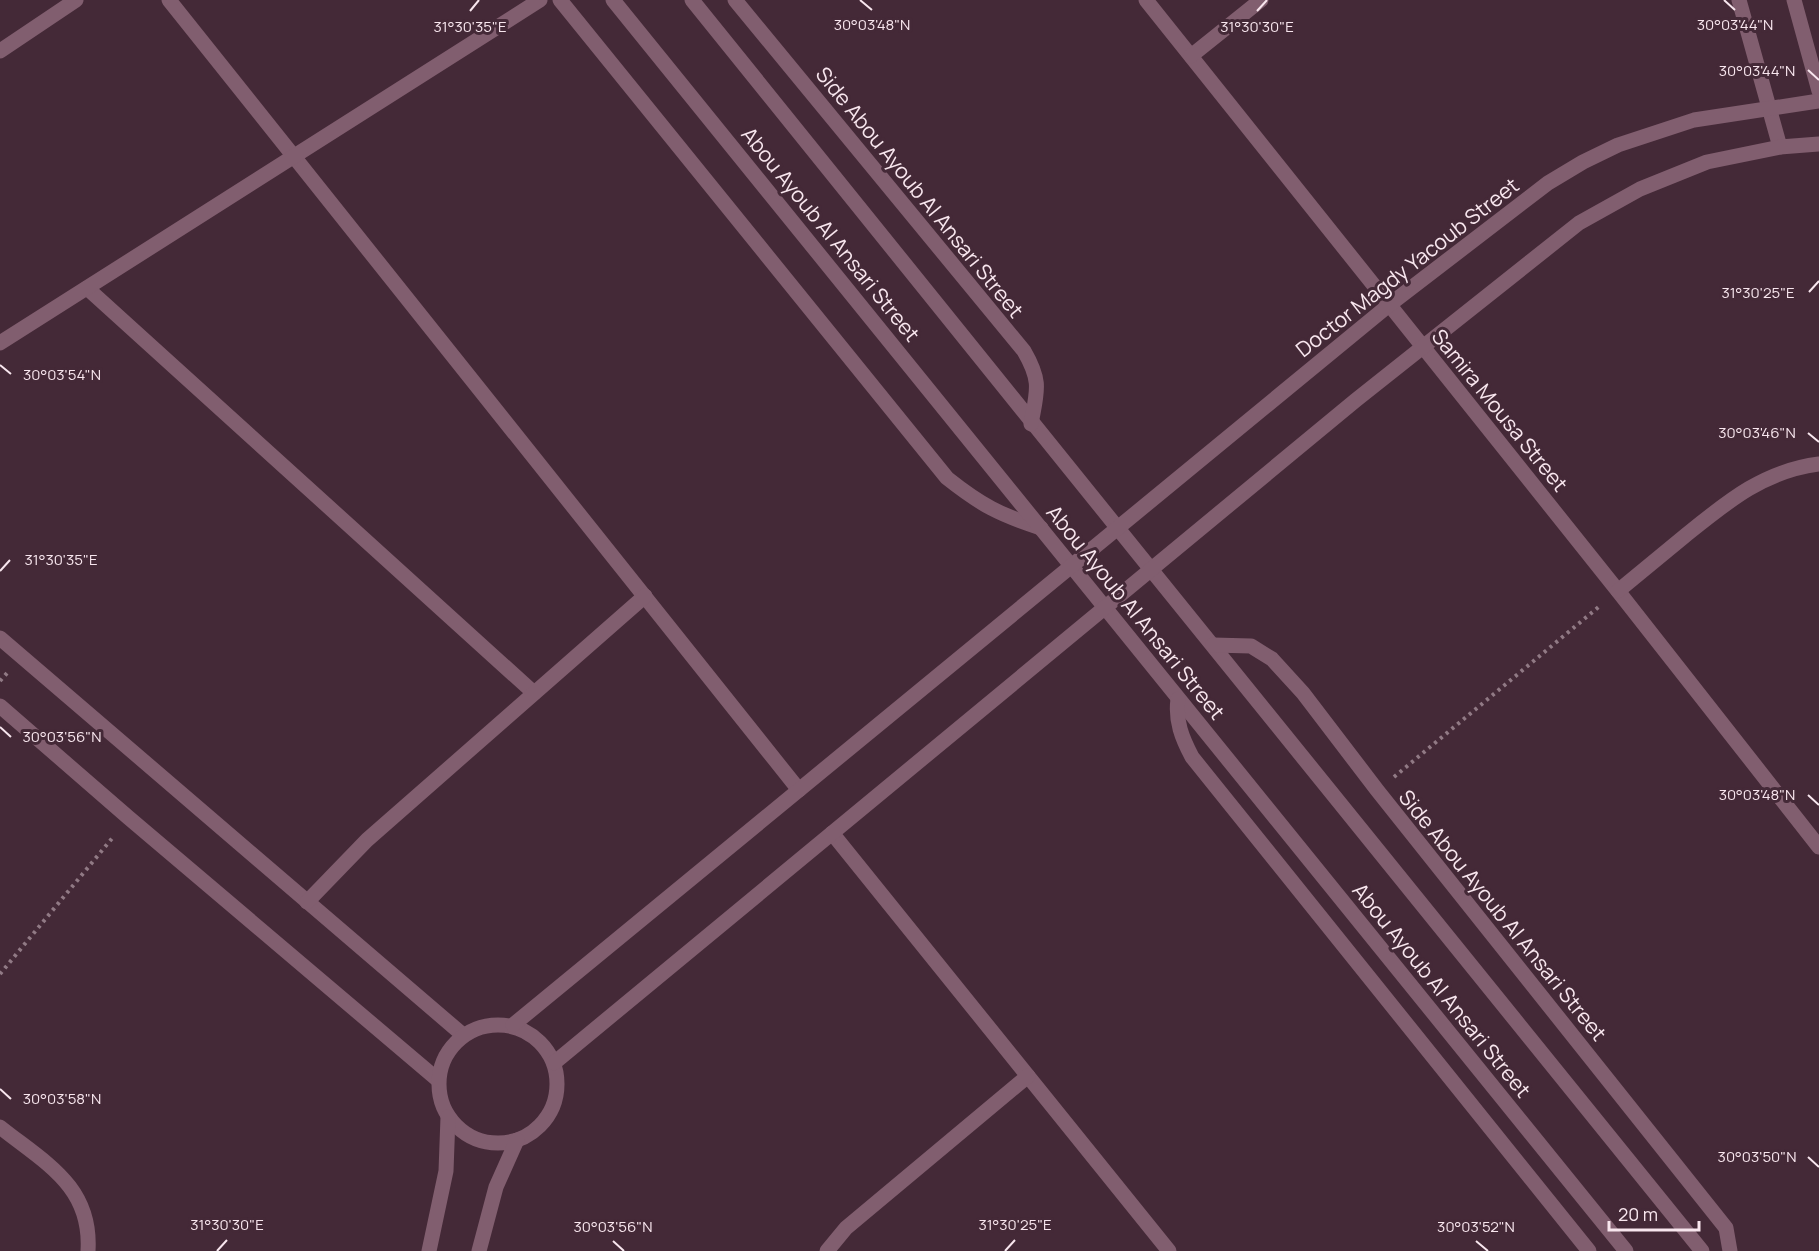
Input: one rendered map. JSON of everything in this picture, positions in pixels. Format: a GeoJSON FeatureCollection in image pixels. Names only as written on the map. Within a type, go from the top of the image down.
{"type":"FeatureCollection","features":[{"type":"Feature","properties":{"kind":"street"},"geometry":{"type":"LineString","coordinates":[[0,51],[76,0]]}},
{"type":"Feature","properties":{"kind":"street"},"geometry":{"type":"LineString","coordinates":[[169,0],[799,790]]}},
{"type":"Feature","properties":{"kind":"street"},"geometry":{"type":"LineString","coordinates":[[0,343],[540,0]]}},
{"type":"Feature","properties":{"kind":"street"},"geometry":{"type":"LineString","coordinates":[[560,0],[947,478],[975,501],[1007,518],[1041,528]]}},
{"type":"Feature","properties":{"kind":"street","name":"Abou Ayoub Al Ansari Street"},"geometry":{"type":"LineString","coordinates":[[613,0],[1626,1251]]}},
{"type":"Feature","properties":{"kind":"street","name":"Abou Ayoub Al Ansari Street"},"geometry":{"type":"LineString","coordinates":[[692,0],[1031,424],[1213,645],[1702,1251]]}},
{"type":"Feature","properties":{"kind":"street","name":"Side Abou Ayoub Al Ansari Street"},"geometry":{"type":"LineString","coordinates":[[735,0],[1024,351],[1034,368],[1038,386],[1031,424]]}},
{"type":"Feature","properties":{"kind":"street","name":"Samira Mousa Street"},"geometry":{"type":"LineString","coordinates":[[1146,0],[1618,591],[1819,847]]}},
{"type":"Feature","properties":{"kind":"street"},"geometry":{"type":"LineString","coordinates":[[1191,56],[1261,0]]}},
{"type":"Feature","properties":{"kind":"street"},"geometry":{"type":"LineString","coordinates":[[1739,0],[1780,147]]}},
{"type":"Feature","properties":{"kind":"street"},"geometry":{"type":"LineString","coordinates":[[1794,0],[1819,91]]}},
{"type":"Feature","properties":{"kind":"street","name":"Doctor Magdy Yacoub Street"},"geometry":{"type":"LineString","coordinates":[[513,1025],[1389,305],[1548,183],[1618,145],[1694,120],[1819,101]]}},
{"type":"Feature","properties":{"kind":"street"},"geometry":{"type":"LineString","coordinates":[[554,1063],[1150,568],[1422,346],[1579,223],[1640,189],[1707,162],[1780,147],[1819,144]]}},
{"type":"Feature","properties":{"kind":"street"},"geometry":{"type":"LineString","coordinates":[[87,288],[534,693]]}},
{"type":"Feature","properties":{"kind":"street"},"geometry":{"type":"LineString","coordinates":[[1618,591],[1719,508],[1746,489],[1775,474],[1819,464]]}},
{"type":"Feature","properties":{"kind":"street"},"geometry":{"type":"LineString","coordinates":[[307,902],[367,840],[645,596]]}},
{"type":"Feature","properties":{"kind":"street"},"geometry":{"type":"LineString","coordinates":[[0,638],[463,1035]]}},
{"type":"Feature","properties":{"kind":"street","name":"Side Abou Ayoub Al Ansari Street"},"geometry":{"type":"LineString","coordinates":[[1213,645],[1251,646],[1272,659],[1303,693],[1377,790],[1725,1228],[1730,1251]]}},
{"type":"Feature","properties":{"kind":"street"},"geometry":{"type":"LineString","coordinates":[[1178,699],[1176,711],[1178,722],[1182,737],[1192,757],[1589,1251]]}},
{"type":"Feature","properties":{"kind":"street"},"geometry":{"type":"LineString","coordinates":[[0,706],[438,1080]]}},
{"type":"Feature","properties":{"kind":"street"},"geometry":{"type":"LineString","coordinates":[[832,833],[1169,1251]]}},
{"type":"Feature","properties":{"kind":"street"},"geometry":{"type":"LineString","coordinates":[[495,1024],[513,1025],[531,1033],[545,1046],[554,1063],[558,1082],[556,1101],[548,1118],[534,1132],[517,1140],[498,1143],[479,1140],[462,1131],[448,1117],[440,1100],[438,1080],[442,1063],[450,1048],[463,1035],[478,1027],[495,1024]]}},
{"type":"Feature","properties":{"kind":"street"},"geometry":{"type":"LineString","coordinates":[[827,1251],[846,1227],[1028,1076]]}},
{"type":"Feature","properties":{"kind":"street"},"geometry":{"type":"LineString","coordinates":[[429,1251],[446,1171],[448,1117]]}},
{"type":"Feature","properties":{"kind":"street"},"geometry":{"type":"LineString","coordinates":[[0,1127],[63,1178],[76,1194],[89,1234],[88,1251]]}},
{"type":"Feature","properties":{"kind":"street"},"geometry":{"type":"LineString","coordinates":[[479,1251],[496,1187],[517,1140]]}},
{"type":"Feature","properties":{"kind":"path"},"geometry":{"type":"LineString","coordinates":[[1377,790],[1618,591]]}},
{"type":"Feature","properties":{"kind":"path"},"geometry":{"type":"LineString","coordinates":[[0,974],[129,818]]}}]}
